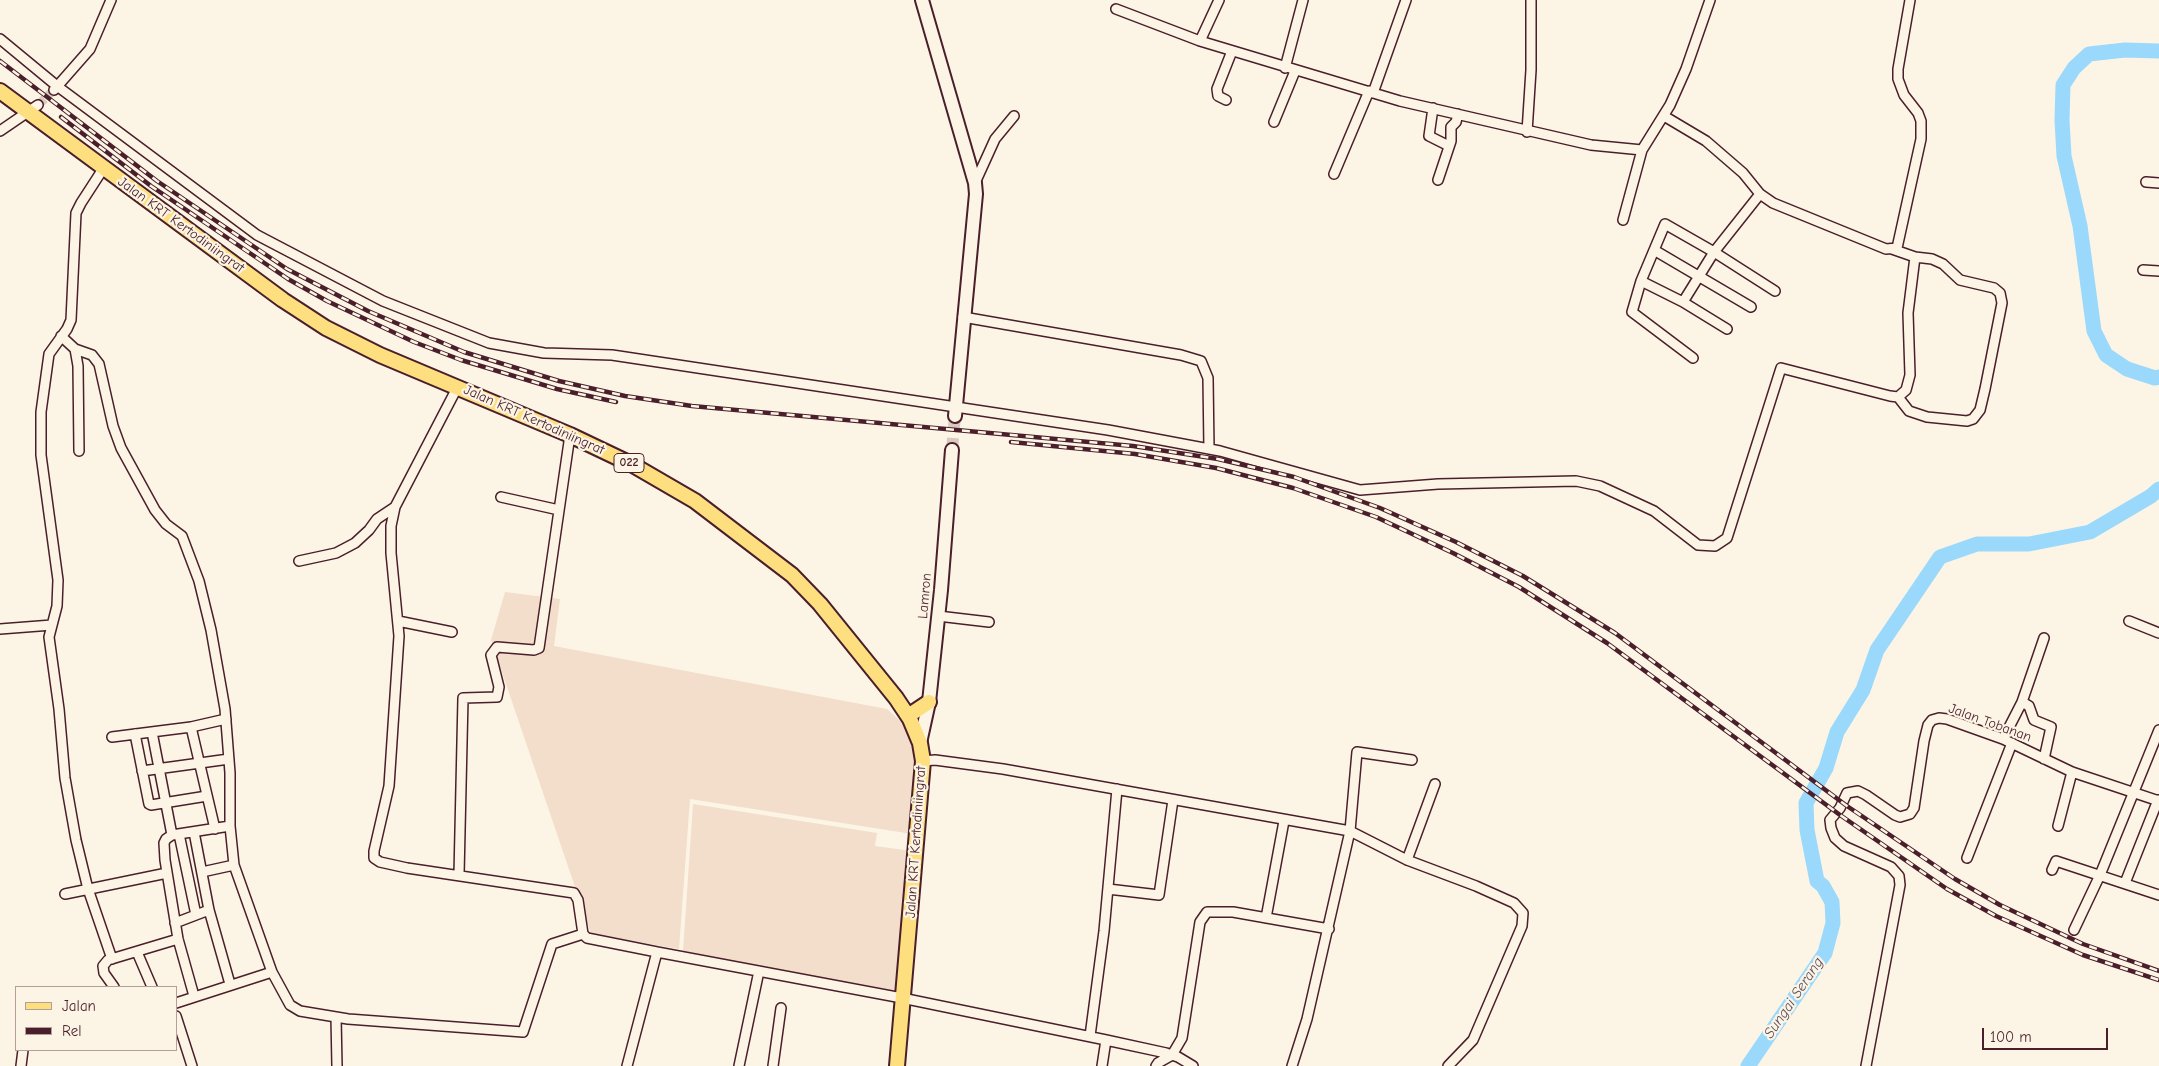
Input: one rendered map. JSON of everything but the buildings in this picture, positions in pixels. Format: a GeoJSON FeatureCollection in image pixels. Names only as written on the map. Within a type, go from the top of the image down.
{"type":"FeatureCollection","features":[{"type":"Feature","properties":{"kind":"main road","name":"Jalan KRT Kertodiniingrat"},"geometry":{"type":"LineString","coordinates":[[0,91],[33,109],[103,169],[283,300],[326,328],[380,355],[458,386],[634,465],[695,501],[792,575],[820,604],[896,698],[908,716],[920,743],[923,761],[897,1066]]}},
{"type":"Feature","properties":{"kind":"main road"},"geometry":{"type":"LineString","coordinates":[[908,716],[929,702]]}},
{"type":"Feature","properties":{"kind":"street"},"geometry":{"type":"LineString","coordinates":[[55,88],[90,50],[111,0]]}},
{"type":"Feature","properties":{"kind":"street"},"geometry":{"type":"LineString","coordinates":[[922,0],[975,183],[976,204],[963,317],[955,411]]}},
{"type":"Feature","properties":{"kind":"street"},"geometry":{"type":"LineString","coordinates":[[1200,42],[1219,0]]}},
{"type":"Feature","properties":{"kind":"street"},"geometry":{"type":"LineString","coordinates":[[1284,68],[1303,0]]}},
{"type":"Feature","properties":{"kind":"street"},"geometry":{"type":"LineString","coordinates":[[1334,174],[1371,92],[1406,0]]}},
{"type":"Feature","properties":{"kind":"street"},"geometry":{"type":"LineString","coordinates":[[1527,132],[1531,70],[1531,0]]}},
{"type":"Feature","properties":{"kind":"street"},"geometry":{"type":"LineString","coordinates":[[1623,220],[1642,150],[1664,116],[1686,69],[1710,0]]}},
{"type":"Feature","properties":{"kind":"street"},"geometry":{"type":"LineString","coordinates":[[1892,249],[1899,245],[1921,139],[1921,121],[1918,113],[1904,95],[1898,79],[1898,69],[1910,0]]}},
{"type":"Feature","properties":{"kind":"street"},"geometry":{"type":"LineString","coordinates":[[1116,9],[1200,42],[1295,72],[1400,101],[1527,132],[1591,145],[1642,150]]}},
{"type":"Feature","properties":{"kind":"street"},"geometry":{"type":"LineString","coordinates":[[0,39],[55,88],[258,235],[383,301],[489,343],[544,353],[612,355],[955,411],[1209,449],[1360,490],[1438,484],[1576,481],[1600,486],[1654,511],[1698,545],[1715,546],[1727,538],[1781,368],[1898,397],[1909,411],[1927,417],[1967,421],[1973,418],[1980,410],[2002,303],[2000,293],[1994,288],[1960,280],[1943,264],[1932,259],[1915,257],[1892,249],[1886,249],[1815,222],[1773,203],[1760,194],[1742,173],[1706,140],[1664,116]]}},
{"type":"Feature","properties":{"kind":"street"},"geometry":{"type":"LineString","coordinates":[[1226,100],[1218,96],[1217,88],[1232,51]]}},
{"type":"Feature","properties":{"kind":"street"},"geometry":{"type":"LineString","coordinates":[[1274,122],[1295,72]]}},
{"type":"Feature","properties":{"kind":"street"},"geometry":{"type":"LineString","coordinates":[[1433,108],[1429,136],[1449,146]]}},
{"type":"Feature","properties":{"kind":"street"},"geometry":{"type":"LineString","coordinates":[[0,131],[33,109]]}},
{"type":"Feature","properties":{"kind":"street"},"geometry":{"type":"LineString","coordinates":[[1438,180],[1451,139],[1450,129],[1456,122],[1458,114]]}},
{"type":"Feature","properties":{"kind":"street"},"geometry":{"type":"LineString","coordinates":[[975,183],[995,139],[1014,116]]}},
{"type":"Feature","properties":{"kind":"street"},"geometry":{"type":"LineString","coordinates":[[103,169],[76,213],[72,313],[69,325],[49,354],[41,412],[41,455],[58,580],[57,606],[49,637],[58,701],[65,778],[88,889],[112,958]]}},
{"type":"Feature","properties":{"kind":"street"},"geometry":{"type":"LineString","coordinates":[[2146,182],[2159,183]]}},
{"type":"Feature","properties":{"kind":"street"},"geometry":{"type":"LineString","coordinates":[[1682,302],[1714,252],[1760,194]]}},
{"type":"Feature","properties":{"kind":"street"},"geometry":{"type":"LineString","coordinates":[[1693,358],[1635,315],[1632,307],[1665,224],[1714,252],[1775,291]]}},
{"type":"Feature","properties":{"kind":"street"},"geometry":{"type":"LineString","coordinates":[[1654,250],[1751,307]]}},
{"type":"Feature","properties":{"kind":"street"},"geometry":{"type":"LineString","coordinates":[[1898,397],[1906,390],[1910,374],[1908,313],[1915,257]]}},
{"type":"Feature","properties":{"kind":"street"},"geometry":{"type":"LineString","coordinates":[[2143,270],[2159,271]]}},
{"type":"Feature","properties":{"kind":"street"},"geometry":{"type":"LineString","coordinates":[[1641,281],[1682,302],[1727,329]]}},
{"type":"Feature","properties":{"kind":"street"},"geometry":{"type":"LineString","coordinates":[[963,317],[1181,355],[1201,361],[1208,378],[1209,449]]}},
{"type":"Feature","properties":{"kind":"street"},"geometry":{"type":"LineString","coordinates":[[61,336],[74,349],[92,355],[99,364],[120,448],[155,510],[166,524],[182,536],[199,581],[223,690],[229,759],[230,826],[234,865],[272,972],[283,995],[295,1009],[336,1017],[428,1026],[523,1032],[552,944],[583,934]]}},
{"type":"Feature","properties":{"kind":"street"},"geometry":{"type":"LineString","coordinates":[[74,349],[78,366],[79,451]]}},
{"type":"Feature","properties":{"kind":"street"},"geometry":{"type":"LineString","coordinates":[[458,386],[395,507],[391,541],[399,636],[390,775],[387,798],[373,855],[376,860],[382,863],[574,892],[578,900],[583,934],[587,938],[1090,1036],[1172,1055],[1193,1066]]}},
{"type":"Feature","properties":{"kind":"street"},"geometry":{"type":"LineString","coordinates":[[459,875],[461,716],[463,698],[497,698],[499,687],[491,655],[498,647],[534,650],[539,648],[570,435]]}},
{"type":"Feature","properties":{"kind":"street","name":"Lamron"},"geometry":{"type":"LineString","coordinates":[[920,743],[929,702],[952,450]]}},
{"type":"Feature","properties":{"kind":"street"},"geometry":{"type":"LineString","coordinates":[[501,497],[559,510]]}},
{"type":"Feature","properties":{"kind":"street"},"geometry":{"type":"LineString","coordinates":[[299,561],[336,553],[354,543],[369,530],[377,519],[395,507]]}},
{"type":"Feature","properties":{"kind":"street"},"geometry":{"type":"LineString","coordinates":[[938,616],[988,622]]}},
{"type":"Feature","properties":{"kind":"street"},"geometry":{"type":"LineString","coordinates":[[398,621],[452,632]]}},
{"type":"Feature","properties":{"kind":"street"},"geometry":{"type":"LineString","coordinates":[[2129,621],[2159,633]]}},
{"type":"Feature","properties":{"kind":"street"},"geometry":{"type":"LineString","coordinates":[[0,629],[52,625]]}},
{"type":"Feature","properties":{"kind":"street"},"geometry":{"type":"LineString","coordinates":[[1967,858],[2044,638]]}},
{"type":"Feature","properties":{"kind":"street"},"geometry":{"type":"LineString","coordinates":[[2022,702],[2029,706],[2034,720],[2050,727],[2044,759]]}},
{"type":"Feature","properties":{"kind":"street","name":"Jalan Tobanan"},"geometry":{"type":"LineString","coordinates":[[1866,1066],[1900,885],[1899,876],[1891,867],[1849,848],[1834,838],[1830,820],[1840,808],[1847,792],[1852,791],[1866,795],[1900,817],[1910,814],[1914,808],[1928,725],[1932,720],[1939,718],[1947,719],[2007,741],[2072,772],[2158,801]]}},
{"type":"Feature","properties":{"kind":"street"},"geometry":{"type":"LineString","coordinates":[[112,737],[191,727],[226,719]]}},
{"type":"Feature","properties":{"kind":"street"},"geometry":{"type":"LineString","coordinates":[[191,727],[215,829]]}},
{"type":"Feature","properties":{"kind":"street"},"geometry":{"type":"LineString","coordinates":[[2074,930],[2100,875],[2159,730]]}},
{"type":"Feature","properties":{"kind":"street"},"geometry":{"type":"LineString","coordinates":[[152,732],[166,804],[176,834],[196,915]]}},
{"type":"Feature","properties":{"kind":"street"},"geometry":{"type":"LineString","coordinates":[[135,734],[149,804],[153,806],[207,796]]}},
{"type":"Feature","properties":{"kind":"street"},"geometry":{"type":"LineString","coordinates":[[1292,1066],[1307,1019],[1350,831],[1357,752],[1412,760]]}},
{"type":"Feature","properties":{"kind":"street"},"geometry":{"type":"LineString","coordinates":[[142,771],[229,759]]}},
{"type":"Feature","properties":{"kind":"street"},"geometry":{"type":"LineString","coordinates":[[923,761],[935,760],[1003,769],[1350,831],[1407,860],[1476,886],[1514,903],[1523,913],[1522,926],[1473,1040],[1448,1066]]}},
{"type":"Feature","properties":{"kind":"street"},"geometry":{"type":"LineString","coordinates":[[2058,826],[2072,772]]}},
{"type":"Feature","properties":{"kind":"street"},"geometry":{"type":"LineString","coordinates":[[1407,860],[1435,784]]}},
{"type":"Feature","properties":{"kind":"street"},"geometry":{"type":"LineString","coordinates":[[1090,1036],[1108,888],[1117,789]]}},
{"type":"Feature","properties":{"kind":"street"},"geometry":{"type":"LineString","coordinates":[[1108,888],[1159,895],[1173,800]]}},
{"type":"Feature","properties":{"kind":"street"},"geometry":{"type":"LineString","coordinates":[[2124,883],[2158,801]]}},
{"type":"Feature","properties":{"kind":"street"},"geometry":{"type":"LineString","coordinates":[[1266,918],[1284,820]]}},
{"type":"Feature","properties":{"kind":"street"},"geometry":{"type":"LineString","coordinates":[[194,996],[178,939],[164,843],[166,838],[176,834],[230,826]]}},
{"type":"Feature","properties":{"kind":"street"},"geometry":{"type":"LineString","coordinates":[[194,832],[209,910],[230,984]]}},
{"type":"Feature","properties":{"kind":"street"},"geometry":{"type":"LineString","coordinates":[[2052,870],[2056,861],[2159,895]]}},
{"type":"Feature","properties":{"kind":"street"},"geometry":{"type":"LineString","coordinates":[[202,872],[234,865]]}},
{"type":"Feature","properties":{"kind":"street"},"geometry":{"type":"LineString","coordinates":[[65,894],[167,873]]}},
{"type":"Feature","properties":{"kind":"street"},"geometry":{"type":"LineString","coordinates":[[175,923],[209,910]]}},
{"type":"Feature","properties":{"kind":"street"},"geometry":{"type":"LineString","coordinates":[[1156,1066],[1158,1062],[1172,1055],[1182,1038],[1200,922],[1207,912],[1214,911],[1266,918],[1329,929]]}},
{"type":"Feature","properties":{"kind":"street"},"geometry":{"type":"LineString","coordinates":[[113,986],[106,977],[103,969],[105,963],[112,958],[178,939]]}},
{"type":"Feature","properties":{"kind":"street"},"geometry":{"type":"LineString","coordinates":[[137,952],[152,986]]}},
{"type":"Feature","properties":{"kind":"street"},"geometry":{"type":"LineString","coordinates":[[627,1066],[656,952]]}},
{"type":"Feature","properties":{"kind":"street"},"geometry":{"type":"LineString","coordinates":[[739,1066],[759,971]]}},
{"type":"Feature","properties":{"kind":"street"},"geometry":{"type":"LineString","coordinates":[[178,1001],[272,972]]}},
{"type":"Feature","properties":{"kind":"street"},"geometry":{"type":"LineString","coordinates":[[773,1066],[781,1008]]}},
{"type":"Feature","properties":{"kind":"street"},"geometry":{"type":"LineString","coordinates":[[336,1017],[337,1066]]}},
{"type":"Feature","properties":{"kind":"street"},"geometry":{"type":"LineString","coordinates":[[178,1022],[192,1066]]}},
{"type":"Feature","properties":{"kind":"street"},"geometry":{"type":"LineString","coordinates":[[1102,1066],[1106,1040]]}},
{"type":"Feature","properties":{"kind":"street"},"geometry":{"type":"LineString","coordinates":[[22,1066],[23,1051]]}},
{"type":"Feature","properties":{"kind":"shaded area"},"geometry":{"type":"Polygon","coordinates":[[[505,592],[560,599],[554,646],[887,709],[905,725],[913,745],[915,764],[912,834],[690,799],[679,949],[591,934],[491,640],[505,592]]]}},
{"type":"Feature","properties":{"kind":"shaded area"},"geometry":{"type":"Polygon","coordinates":[[[693,804],[877,833],[875,846],[912,851],[897,993],[683,951],[693,804]]]}},
{"type":"Feature","properties":{"kind":"waterway"},"geometry":{"type":"LineString","coordinates":[[2159,51],[2125,50],[2089,54],[2074,68],[2063,85],[2062,120],[2064,156],[2080,226],[2094,331],[2106,355],[2127,369],[2155,378],[2159,377]]}},
{"type":"Feature","properties":{"kind":"waterway","name":"Sungai Serang"},"geometry":{"type":"LineString","coordinates":[[1748,1066],[1825,953],[1833,923],[1832,902],[1823,886],[1817,881],[1807,830],[1806,803],[1826,768],[1837,732],[1863,690],[1877,650],[1940,557],[1977,544],[2029,544],[2090,532],[2151,496],[2159,489]]}},
{"type":"Feature","properties":{"kind":"tunnel"},"geometry":{"type":"LineString","coordinates":[[38,105],[54,90]]}},
{"type":"Feature","properties":{"kind":"tunnel"},"geometry":{"type":"LineString","coordinates":[[952,450],[955,416]]}},
{"type":"Feature","properties":{"kind":"railway"},"geometry":{"type":"LineString","coordinates":[[0,61],[157,181],[287,269],[368,311],[464,352],[559,381],[625,396],[692,406],[1133,446],[1218,459],[1294,477],[1380,508],[1456,542],[1523,576],[1615,633],[1847,806],[1955,879],[2000,905],[2083,944],[2159,971]]}},
{"type":"Feature","properties":{"kind":"railway"},"geometry":{"type":"LineString","coordinates":[[61,117],[151,186],[288,279],[327,301],[414,342],[461,360],[557,389],[616,402]]}},
{"type":"Feature","properties":{"kind":"railway"},"geometry":{"type":"LineString","coordinates":[[1011,442],[1135,454],[1216,468],[1293,488],[1376,517],[1453,553],[1519,587],[1607,643],[1840,815],[1947,889],[1996,916],[2083,955],[2159,980]]}}]}
